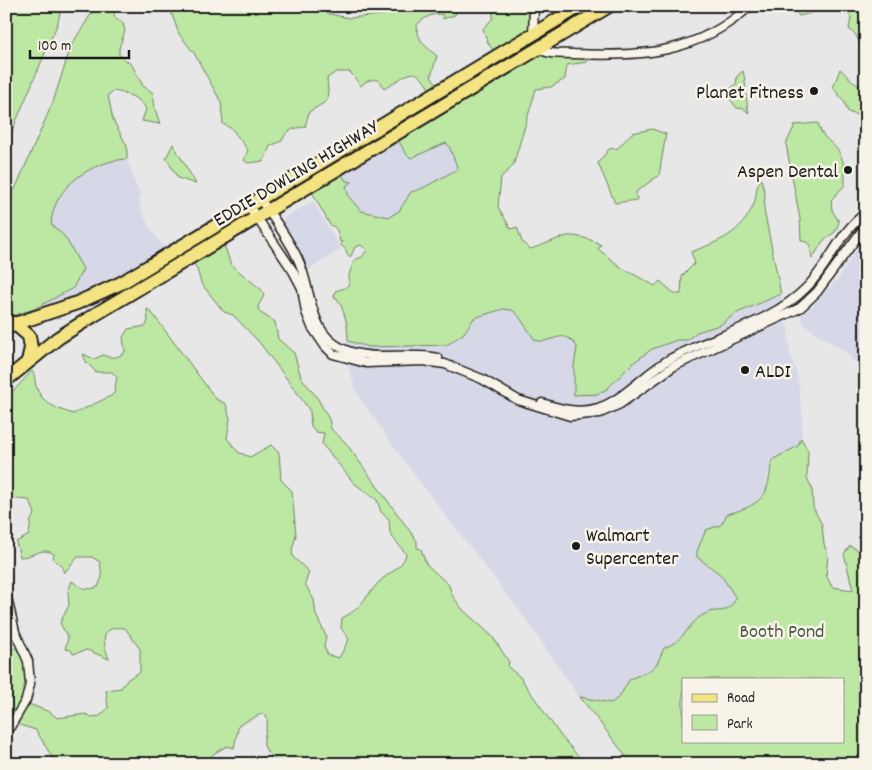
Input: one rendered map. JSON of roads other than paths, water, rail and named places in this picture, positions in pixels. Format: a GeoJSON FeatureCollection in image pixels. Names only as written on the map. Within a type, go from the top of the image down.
{"type":"FeatureCollection","features":[{"type":"Feature","properties":{"kind":"main road","name":"EDDIE DOWLING HIGHWAY"},"geometry":{"type":"LineString","coordinates":[[9,325],[77,303],[110,289],[580,6]]}},
{"type":"Feature","properties":{"kind":"main road","name":"EDDIE DOWLING HIGHWAY"},"geometry":{"type":"LineString","coordinates":[[6,380],[28,361],[79,324],[609,6]]}},
{"type":"Feature","properties":{"kind":"main road"},"geometry":{"type":"LineString","coordinates":[[9,325],[29,336],[31,348],[28,361]]}},
{"type":"Feature","properties":{"kind":"street"},"geometry":{"type":"LineString","coordinates":[[534,6],[532,35],[539,49],[552,53],[588,55],[650,54],[683,45],[709,34],[730,22],[750,6]]}},
{"type":"Feature","properties":{"kind":"street"},"geometry":{"type":"LineString","coordinates":[[260,199],[269,210],[301,266],[316,324],[330,340],[341,348],[366,355],[422,355],[456,362],[521,396],[571,412],[598,408],[617,399],[670,359],[753,322],[791,301],[808,286],[856,219],[866,213]]}},
{"type":"Feature","properties":{"kind":"street"},"geometry":{"type":"LineString","coordinates":[[249,206],[293,271],[302,288],[306,312],[312,327],[333,354],[366,364],[423,361],[445,364],[482,379],[518,400],[562,415],[581,416],[600,413],[620,404],[674,366],[800,308],[817,292],[866,225]]}},
{"type":"Feature","properties":{"kind":"street"},"geometry":{"type":"LineString","coordinates":[[293,271],[301,266]]}},
{"type":"Feature","properties":{"kind":"street"},"geometry":{"type":"LineString","coordinates":[[6,593],[15,632],[28,661],[30,684],[26,700],[6,734]]}},
{"type":"Feature","properties":{"kind":"place","name":"Planet Fitness"},"geometry":{"type":"Point","coordinates":[814,91]}},
{"type":"Feature","properties":{"kind":"place","name":"Aspen Dental"},"geometry":{"type":"Point","coordinates":[848,170]}},
{"type":"Feature","properties":{"kind":"place","name":"ALDI"},"geometry":{"type":"Point","coordinates":[745,370]}},
{"type":"Feature","properties":{"kind":"place","name":"Walmart Supercenter"},"geometry":{"type":"Point","coordinates":[576,546]}},
{"type":"Feature","properties":{"kind":"park label","name":"Booth Pond"},"geometry":{"type":"Point","coordinates":[782,630]}}]}
